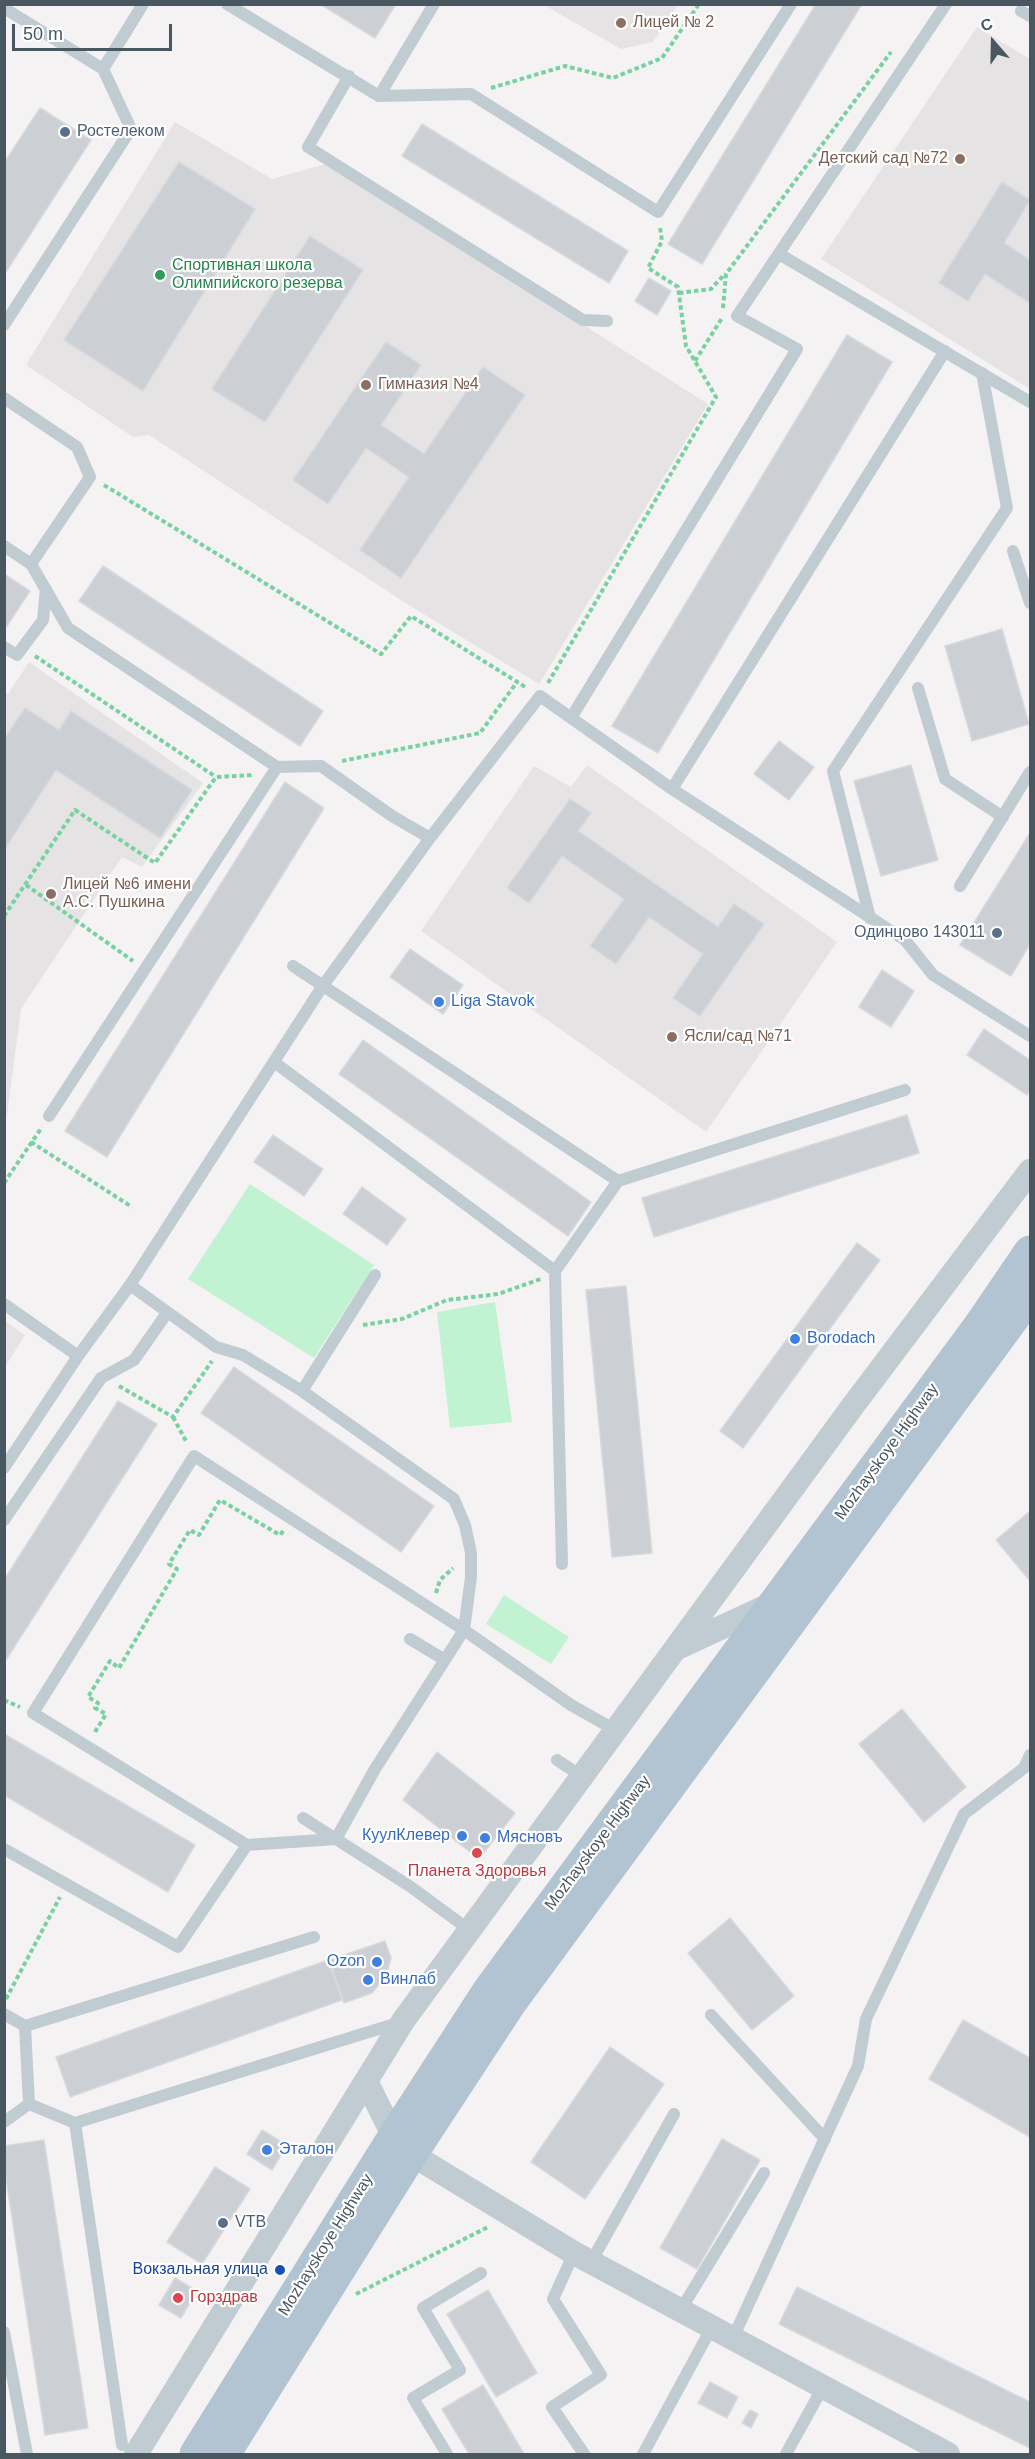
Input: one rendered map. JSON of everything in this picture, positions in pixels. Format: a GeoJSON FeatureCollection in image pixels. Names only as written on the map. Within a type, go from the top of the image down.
{"type":"FeatureCollection","features":[{"type":"Feature","properties":{"kind":"main road","name":"Mozhayskoye Highway"},"geometry":{"type":"LineString","coordinates":[[225,2454],[490,1989],[981,1324],[1030,1252]]}},
{"type":"Feature","properties":{"kind":"main road","name":"Mozhayskoye Highway"},"geometry":{"type":"LineString","coordinates":[[196,2454],[402,2145],[908,1466],[1030,1295]]}},
{"type":"Feature","properties":{"kind":"street"},"geometry":{"type":"LineString","coordinates":[[129,2450],[403,2021],[468,1929],[617,1731],[852,1407],[1030,1171]]}},
{"type":"Feature","properties":{"kind":"street"},"geometry":{"type":"LineString","coordinates":[[675,1649],[776,1602]]}},
{"type":"Feature","properties":{"kind":"street"},"geometry":{"type":"LineString","coordinates":[[366,2081],[402,2145],[583,2257],[948,2454]]}},
{"type":"Feature","properties":{"kind":"lane"},"geometry":{"type":"LineString","coordinates":[[103,69],[144,4]]}},
{"type":"Feature","properties":{"kind":"lane"},"geometry":{"type":"LineString","coordinates":[[227,4],[379,96],[471,94],[658,212],[791,4]]}},
{"type":"Feature","properties":{"kind":"lane"},"geometry":{"type":"LineString","coordinates":[[379,96],[434,4]]}},
{"type":"Feature","properties":{"kind":"lane"},"geometry":{"type":"LineString","coordinates":[[571,718],[797,349],[736,316],[946,4]]}},
{"type":"Feature","properties":{"kind":"lane"},"geometry":{"type":"LineString","coordinates":[[4,8],[103,69],[131,129],[4,325]]}},
{"type":"Feature","properties":{"kind":"lane"},"geometry":{"type":"LineString","coordinates":[[349,76],[308,147],[583,320],[608,321]]}},
{"type":"Feature","properties":{"kind":"lane"},"geometry":{"type":"LineString","coordinates":[[779,254],[1030,402]]}},
{"type":"Feature","properties":{"kind":"lane"},"geometry":{"type":"LineString","coordinates":[[672,789],[945,351]]}},
{"type":"Feature","properties":{"kind":"lane"},"geometry":{"type":"LineString","coordinates":[[870,918],[833,771],[1006,508],[982,373]]}},
{"type":"Feature","properties":{"kind":"lane"},"geometry":{"type":"LineString","coordinates":[[4,398],[77,447],[90,477],[31,564]]}},
{"type":"Feature","properties":{"kind":"lane"},"geometry":{"type":"LineString","coordinates":[[4,546],[31,564],[68,628],[275,770],[321,766],[392,816],[430,838]]}},
{"type":"Feature","properties":{"kind":"lane"},"geometry":{"type":"LineString","coordinates":[[1013,551],[1030,603]]}},
{"type":"Feature","properties":{"kind":"lane"},"geometry":{"type":"LineString","coordinates":[[4,647],[17,655],[43,620],[46,589]]}},
{"type":"Feature","properties":{"kind":"lane"},"geometry":{"type":"LineString","coordinates":[[918,688],[945,779],[1003,817]]}},
{"type":"Feature","properties":{"kind":"lane"},"geometry":{"type":"LineString","coordinates":[[4,1468],[78,1356],[130,1286],[322,987],[430,838],[540,696],[672,789],[905,940],[933,975],[1030,1036]]}},
{"type":"Feature","properties":{"kind":"lane"},"geometry":{"type":"LineString","coordinates":[[49,1116],[275,770]]}},
{"type":"Feature","properties":{"kind":"lane"},"geometry":{"type":"LineString","coordinates":[[960,886],[1030,772]]}},
{"type":"Feature","properties":{"kind":"lane"},"geometry":{"type":"LineString","coordinates":[[293,966],[618,1181]]}},
{"type":"Feature","properties":{"kind":"lane"},"geometry":{"type":"LineString","coordinates":[[274,1062],[555,1273]]}},
{"type":"Feature","properties":{"kind":"lane"},"geometry":{"type":"LineString","coordinates":[[562,1564],[555,1273],[618,1181],[905,1090]]}},
{"type":"Feature","properties":{"kind":"lane"},"geometry":{"type":"LineString","coordinates":[[302,1391],[375,1275]]}},
{"type":"Feature","properties":{"kind":"lane"},"geometry":{"type":"LineString","coordinates":[[130,1286],[216,1347],[243,1355],[302,1391],[454,1499],[465,1525],[471,1553],[471,1577],[464,1630],[375,1769],[336,1839]]}},
{"type":"Feature","properties":{"kind":"lane"},"geometry":{"type":"LineString","coordinates":[[4,1304],[78,1356]]}},
{"type":"Feature","properties":{"kind":"lane"},"geometry":{"type":"LineString","coordinates":[[4,1520],[101,1378],[134,1360],[167,1313]]}},
{"type":"Feature","properties":{"kind":"lane"},"geometry":{"type":"LineString","coordinates":[[336,1839],[247,1845],[33,1713],[194,1456],[464,1630],[571,1705],[617,1731]]}},
{"type":"Feature","properties":{"kind":"lane"},"geometry":{"type":"LineString","coordinates":[[410,1639],[445,1660]]}},
{"type":"Feature","properties":{"kind":"lane"},"geometry":{"type":"LineString","coordinates":[[643,2454],[723,2332],[825,2139],[858,2066],[866,2019],[964,1814],[1024,1768],[1030,1755]]}},
{"type":"Feature","properties":{"kind":"lane"},"geometry":{"type":"LineString","coordinates":[[557,1760],[583,1777]]}},
{"type":"Feature","properties":{"kind":"lane"},"geometry":{"type":"LineString","coordinates":[[303,1818],[411,1887],[468,1929]]}},
{"type":"Feature","properties":{"kind":"lane"},"geometry":{"type":"LineString","coordinates":[[4,1849],[178,1947],[247,1845]]}},
{"type":"Feature","properties":{"kind":"lane"},"geometry":{"type":"LineString","coordinates":[[4,2014],[25,2026],[314,1937]]}},
{"type":"Feature","properties":{"kind":"lane"},"geometry":{"type":"LineString","coordinates":[[711,2015],[825,2139]]}},
{"type":"Feature","properties":{"kind":"lane"},"geometry":{"type":"LineString","coordinates":[[30,2104],[75,2123],[403,2021]]}},
{"type":"Feature","properties":{"kind":"lane"},"geometry":{"type":"LineString","coordinates":[[25,2026],[30,2104]]}},
{"type":"Feature","properties":{"kind":"lane"},"geometry":{"type":"LineString","coordinates":[[4,2122],[30,2104]]}},
{"type":"Feature","properties":{"kind":"lane"},"geometry":{"type":"LineString","coordinates":[[584,2454],[552,2407],[602,2375],[553,2299],[583,2257],[674,2114]]}},
{"type":"Feature","properties":{"kind":"lane"},"geometry":{"type":"LineString","coordinates":[[75,2123],[129,2450]]}},
{"type":"Feature","properties":{"kind":"lane"},"geometry":{"type":"LineString","coordinates":[[680,2311],[764,2174]]}},
{"type":"Feature","properties":{"kind":"lane"},"geometry":{"type":"LineString","coordinates":[[447,2454],[413,2398],[460,2370],[423,2308],[481,2273]]}},
{"type":"Feature","properties":{"kind":"lane"},"geometry":{"type":"LineString","coordinates":[[4,2332],[27,2454]]}},
{"type":"Feature","properties":{"kind":"lane"},"geometry":{"type":"LineString","coordinates":[[786,2454],[824,2387]]}},
{"type":"Feature","properties":{"kind":"path"},"geometry":{"type":"LineString","coordinates":[[471,94],[565,66],[613,78],[662,58],[699,4]]}},
{"type":"Feature","properties":{"kind":"path"},"geometry":{"type":"LineString","coordinates":[[679,293],[711,290],[726,273],[898,43]]}},
{"type":"Feature","properties":{"kind":"path"},"geometry":{"type":"LineString","coordinates":[[90,477],[381,654],[411,616],[540,696],[716,397],[686,346],[678,286],[648,268],[662,241],[658,212]]}},
{"type":"Feature","properties":{"kind":"path"},"geometry":{"type":"LineString","coordinates":[[695,360],[722,318],[726,273]]}},
{"type":"Feature","properties":{"kind":"path"},"geometry":{"type":"LineString","coordinates":[[22,648],[216,777],[275,770]]}},
{"type":"Feature","properties":{"kind":"path"},"geometry":{"type":"LineString","coordinates":[[321,766],[480,733],[518,682]]}},
{"type":"Feature","properties":{"kind":"path"},"geometry":{"type":"LineString","coordinates":[[4,916],[75,810],[155,863],[216,777]]}},
{"type":"Feature","properties":{"kind":"path"},"geometry":{"type":"LineString","coordinates":[[26,885],[145,969]]}},
{"type":"Feature","properties":{"kind":"path"},"geometry":{"type":"LineString","coordinates":[[4,1183],[49,1116]]}},
{"type":"Feature","properties":{"kind":"path"},"geometry":{"type":"LineString","coordinates":[[31,1142],[132,1207]]}},
{"type":"Feature","properties":{"kind":"path"},"geometry":{"type":"LineString","coordinates":[[342,1328],[402,1319],[447,1300],[498,1294],[555,1273]]}},
{"type":"Feature","properties":{"kind":"path"},"geometry":{"type":"LineString","coordinates":[[173,1417],[217,1353]]}},
{"type":"Feature","properties":{"kind":"path"},"geometry":{"type":"LineString","coordinates":[[112,1382],[173,1417],[194,1456]]}},
{"type":"Feature","properties":{"kind":"path"},"geometry":{"type":"LineString","coordinates":[[86,1747],[106,1714],[95,1708],[98,1703],[88,1697],[110,1661],[119,1668],[177,1569],[169,1564],[190,1530],[199,1535],[220,1500],[280,1536],[291,1518]]}},
{"type":"Feature","properties":{"kind":"path"},"geometry":{"type":"LineString","coordinates":[[433,1601],[440,1580],[453,1570],[453,1559]]}},
{"type":"Feature","properties":{"kind":"path"},"geometry":{"type":"LineString","coordinates":[[4,2003],[67,1884]]}},
{"type":"Feature","properties":{"kind":"path"},"geometry":{"type":"LineString","coordinates":[[355,2294],[493,2225]]}},
{"type":"Feature","properties":{"kind":"shaded area","name":"Лицей № 2"},"geometry":{"type":"Polygon","coordinates":[[[544,5],[678,5],[653,42],[621,49],[544,5]]]}},
{"type":"Feature","properties":{"kind":"shaded area","name":"Детский сад №72"},"geometry":{"type":"Polygon","coordinates":[[[977,27],[1030,59],[1030,389],[821,259],[977,27]]]}},
{"type":"Feature","properties":{"kind":"shaded area","name":"Гимназия №4"},"geometry":{"type":"Polygon","coordinates":[[[175,122],[272,179],[329,163],[708,404],[539,684],[407,604],[149,435],[133,437],[26,365],[175,122]]]}},
{"type":"Feature","properties":{"kind":"shaded area","name":"Лицей №6 имени А.С. Пушкина"},"geometry":{"type":"Polygon","coordinates":[[[29,662],[203,783],[142,867],[122,857],[21,1009],[5,1120],[5,692],[8,694],[29,662]]]}},
{"type":"Feature","properties":{"kind":"shaded area","name":"Ясли/сад №71"},"geometry":{"type":"Polygon","coordinates":[[[587,765],[837,942],[706,1132],[421,931],[534,766],[571,787],[587,765]]]}},
{"type":"Feature","properties":{"kind":"shaded area"},"geometry":{"type":"Polygon","coordinates":[[[5,1321],[25,1335],[5,1367],[5,1321]]]}},
{"type":"Feature","properties":{"kind":"green space"},"geometry":{"type":"Polygon","coordinates":[[[250,1184],[374,1265],[314,1358],[188,1279],[250,1184]]]}},
{"type":"Feature","properties":{"kind":"green space"},"geometry":{"type":"Polygon","coordinates":[[[495,1302],[512,1422],[450,1428],[437,1312],[495,1302]]]}},
{"type":"Feature","properties":{"kind":"green space"},"geometry":{"type":"Polygon","coordinates":[[[504,1595],[569,1637],[551,1664],[486,1624],[504,1595]]]}},
{"type":"Feature","properties":{"kind":"building"},"geometry":{"type":"Polygon","coordinates":[[[320,4],[396,4],[375,38],[320,4]]]}},
{"type":"Feature","properties":{"kind":"building"},"geometry":{"type":"Polygon","coordinates":[[[816,4],[862,4],[702,264],[668,244],[816,4]]]}},
{"type":"Feature","properties":{"kind":"building"},"geometry":{"type":"Polygon","coordinates":[[[40,108],[91,140],[4,275],[4,163],[40,108]]]}},
{"type":"Feature","properties":{"kind":"building"},"geometry":{"type":"Polygon","coordinates":[[[422,124],[628,251],[609,283],[402,156],[422,124]]]}},
{"type":"Feature","properties":{"kind":"building","name":"Спортивная школа Олимпийского резерва"},"geometry":{"type":"Polygon","coordinates":[[[179,162],[255,209],[143,391],[64,340],[179,162]]]}},
{"type":"Feature","properties":{"kind":"building"},"geometry":{"type":"Polygon","coordinates":[[[1002,182],[1030,200],[1004,243],[1030,260],[1030,303],[985,274],[968,301],[939,283],[1002,182]]]}},
{"type":"Feature","properties":{"kind":"building"},"geometry":{"type":"Polygon","coordinates":[[[310,236],[363,270],[265,422],[212,389],[310,236]]]}},
{"type":"Feature","properties":{"kind":"building"},"geometry":{"type":"Polygon","coordinates":[[[649,278],[671,291],[657,315],[635,301],[649,278]]]}},
{"type":"Feature","properties":{"kind":"building"},"geometry":{"type":"Polygon","coordinates":[[[847,335],[892,362],[658,753],[612,726],[847,335]]]}},
{"type":"Feature","properties":{"kind":"building"},"geometry":{"type":"Polygon","coordinates":[[[386,342],[421,365],[381,425],[424,454],[483,367],[525,395],[401,578],[360,550],[409,477],[366,448],[328,504],[293,480],[386,342]]]}},
{"type":"Feature","properties":{"kind":"building"},"geometry":{"type":"Polygon","coordinates":[[[103,566],[323,711],[300,746],[79,601],[103,566]]]}},
{"type":"Feature","properties":{"kind":"building"},"geometry":{"type":"Polygon","coordinates":[[[4,574],[30,591],[5,629],[4,629],[4,574]]]}},
{"type":"Feature","properties":{"kind":"building"},"geometry":{"type":"Polygon","coordinates":[[[1002,629],[1029,724],[972,741],[945,646],[1002,629]]]}},
{"type":"Feature","properties":{"kind":"building"},"geometry":{"type":"Polygon","coordinates":[[[25,708],[59,730],[71,711],[192,790],[160,838],[56,770],[4,850],[4,739],[25,708]]]}},
{"type":"Feature","properties":{"kind":"building"},"geometry":{"type":"Polygon","coordinates":[[[779,741],[814,767],[789,800],[754,774],[779,741]]]}},
{"type":"Feature","properties":{"kind":"building"},"geometry":{"type":"Polygon","coordinates":[[[911,765],[938,860],[881,876],[854,781],[911,765]]]}},
{"type":"Feature","properties":{"kind":"building"},"geometry":{"type":"Polygon","coordinates":[[[285,782],[324,808],[107,1157],[65,1131],[285,782]]]}},
{"type":"Feature","properties":{"kind":"building"},"geometry":{"type":"Polygon","coordinates":[[[570,799],[591,813],[578,831],[718,927],[734,904],[764,924],[700,1016],[673,998],[703,954],[649,917],[616,964],[590,946],[624,899],[562,856],[529,903],[507,888],[570,799]]]}},
{"type":"Feature","properties":{"kind":"building"},"geometry":{"type":"Polygon","coordinates":[[[1030,833],[1030,944],[1011,976],[960,945],[1030,833]]]}},
{"type":"Feature","properties":{"kind":"building"},"geometry":{"type":"Polygon","coordinates":[[[410,949],[463,985],[443,1014],[390,977],[410,949]]]}},
{"type":"Feature","properties":{"kind":"building"},"geometry":{"type":"Polygon","coordinates":[[[882,970],[914,991],[891,1027],[859,1007],[882,970]]]}},
{"type":"Feature","properties":{"kind":"building"},"geometry":{"type":"Polygon","coordinates":[[[984,1029],[1030,1060],[1030,1091],[1027,1095],[967,1055],[984,1029]]]}},
{"type":"Feature","properties":{"kind":"building"},"geometry":{"type":"Polygon","coordinates":[[[363,1040],[591,1202],[568,1236],[339,1074],[363,1040]]]}},
{"type":"Feature","properties":{"kind":"building"},"geometry":{"type":"Polygon","coordinates":[[[907,1115],[919,1153],[654,1237],[642,1198],[907,1115]]]}},
{"type":"Feature","properties":{"kind":"building"},"geometry":{"type":"Polygon","coordinates":[[[273,1135],[323,1169],[304,1196],[254,1162],[273,1135]]]}},
{"type":"Feature","properties":{"kind":"building"},"geometry":{"type":"Polygon","coordinates":[[[362,1187],[406,1219],[387,1245],[343,1214],[362,1187]]]}},
{"type":"Feature","properties":{"kind":"building"},"geometry":{"type":"Polygon","coordinates":[[[857,1243],[880,1260],[743,1448],[720,1431],[857,1243]]]}},
{"type":"Feature","properties":{"kind":"building"},"geometry":{"type":"Polygon","coordinates":[[[626,1286],[652,1553],[612,1557],[586,1290],[626,1286]]]}},
{"type":"Feature","properties":{"kind":"building"},"geometry":{"type":"Polygon","coordinates":[[[234,1367],[434,1506],[401,1552],[201,1413],[234,1367]]]}},
{"type":"Feature","properties":{"kind":"building"},"geometry":{"type":"Polygon","coordinates":[[[118,1401],[157,1424],[4,1663],[4,1580],[118,1401]]]}},
{"type":"Feature","properties":{"kind":"building"},"geometry":{"type":"Polygon","coordinates":[[[1030,1511],[1030,1581],[996,1540],[1030,1511]]]}},
{"type":"Feature","properties":{"kind":"building"},"geometry":{"type":"Polygon","coordinates":[[[902,1709],[966,1787],[924,1822],[859,1744],[902,1709]]]}},
{"type":"Feature","properties":{"kind":"building"},"geometry":{"type":"Polygon","coordinates":[[[4,1734],[195,1845],[168,1892],[4,1795],[4,1734]]]}},
{"type":"Feature","properties":{"kind":"building"},"geometry":{"type":"Polygon","coordinates":[[[437,1752],[515,1813],[479,1859],[403,1800],[437,1752]]]}},
{"type":"Feature","properties":{"kind":"building"},"geometry":{"type":"Polygon","coordinates":[[[730,1918],[794,1996],[752,2030],[688,1953],[730,1918]]]}},
{"type":"Feature","properties":{"kind":"building"},"geometry":{"type":"Polygon","coordinates":[[[385,1941],[391,1958],[386,1976],[372,1993],[344,2003],[329,1960],[385,1941]]]}},
{"type":"Feature","properties":{"kind":"building"},"geometry":{"type":"Polygon","coordinates":[[[328,1960],[342,2000],[70,2097],[56,2057],[328,1960]]]}},
{"type":"Feature","properties":{"kind":"building"},"geometry":{"type":"Polygon","coordinates":[[[963,2020],[1030,2058],[1030,2137],[929,2079],[963,2020]]]}},
{"type":"Feature","properties":{"kind":"building"},"geometry":{"type":"Polygon","coordinates":[[[610,2047],[664,2084],[585,2199],[531,2162],[610,2047]]]}},
{"type":"Feature","properties":{"kind":"building","name":"Эталон"},"geometry":{"type":"Polygon","coordinates":[[[262,2130],[287,2145],[272,2170],[247,2154],[262,2130]]]}},
{"type":"Feature","properties":{"kind":"building"},"geometry":{"type":"Polygon","coordinates":[[[722,2139],[760,2160],[697,2269],[660,2248],[722,2139]]]}},
{"type":"Feature","properties":{"kind":"building"},"geometry":{"type":"Polygon","coordinates":[[[44,2140],[88,2428],[45,2435],[4,2165],[4,2146],[44,2140]]]}},
{"type":"Feature","properties":{"kind":"building"},"geometry":{"type":"Polygon","coordinates":[[[215,2167],[250,2189],[202,2264],[167,2242],[215,2167]]]}},
{"type":"Feature","properties":{"kind":"building","name":"Горздрав"},"geometry":{"type":"Polygon","coordinates":[[[175,2278],[197,2291],[181,2318],[159,2305],[175,2278]]]}},
{"type":"Feature","properties":{"kind":"building"},"geometry":{"type":"Polygon","coordinates":[[[797,2287],[1030,2402],[1030,2448],[779,2324],[797,2287]]]}},
{"type":"Feature","properties":{"kind":"building"},"geometry":{"type":"Polygon","coordinates":[[[488,2290],[537,2373],[496,2397],[447,2314],[488,2290]]]}},
{"type":"Feature","properties":{"kind":"building"},"geometry":{"type":"Polygon","coordinates":[[[710,2382],[738,2397],[727,2418],[698,2403],[710,2382]]]}},
{"type":"Feature","properties":{"kind":"building"},"geometry":{"type":"Polygon","coordinates":[[[483,2385],[524,2454],[469,2454],[442,2409],[483,2385]]]}},
{"type":"Feature","properties":{"kind":"building"},"geometry":{"type":"Polygon","coordinates":[[[750,2410],[758,2414],[751,2428],[742,2423],[750,2410]]]}},
{"type":"Feature","properties":{"kind":"place","name":"Лицей № 2"},"geometry":{"type":"Point","coordinates":[621,23]}},
{"type":"Feature","properties":{"kind":"place","name":"Ростелеком"},"geometry":{"type":"Point","coordinates":[65,132]}},
{"type":"Feature","properties":{"kind":"place","name":"Детский сад №72"},"geometry":{"type":"Point","coordinates":[960,159]}},
{"type":"Feature","properties":{"kind":"place","name":"Спортивная школа Олимпийского резерва"},"geometry":{"type":"Point","coordinates":[160,275]}},
{"type":"Feature","properties":{"kind":"place","name":"Гимназия №4"},"geometry":{"type":"Point","coordinates":[366,385]}},
{"type":"Feature","properties":{"kind":"place","name":"Лицей №6 имени А.С. Пушкина"},"geometry":{"type":"Point","coordinates":[51,894]}},
{"type":"Feature","properties":{"kind":"place","name":"Одинцово 143011"},"geometry":{"type":"Point","coordinates":[997,933]}},
{"type":"Feature","properties":{"kind":"place","name":"Liga Stavok"},"geometry":{"type":"Point","coordinates":[439,1002]}},
{"type":"Feature","properties":{"kind":"place","name":"Ясли/сад №71"},"geometry":{"type":"Point","coordinates":[672,1037]}},
{"type":"Feature","properties":{"kind":"place","name":"Borodach"},"geometry":{"type":"Point","coordinates":[795,1339]}},
{"type":"Feature","properties":{"kind":"place","name":"КуулКлевер"},"geometry":{"type":"Point","coordinates":[462,1836]}},
{"type":"Feature","properties":{"kind":"place","name":"Мясновъ"},"geometry":{"type":"Point","coordinates":[485,1838]}},
{"type":"Feature","properties":{"kind":"place","name":"Планета Здоровья"},"geometry":{"type":"Point","coordinates":[477,1853]}},
{"type":"Feature","properties":{"kind":"place","name":"Ozon"},"geometry":{"type":"Point","coordinates":[377,1962]}},
{"type":"Feature","properties":{"kind":"place","name":"Винлаб"},"geometry":{"type":"Point","coordinates":[368,1980]}},
{"type":"Feature","properties":{"kind":"place","name":"Эталон"},"geometry":{"type":"Point","coordinates":[267,2150]}},
{"type":"Feature","properties":{"kind":"place","name":"VTB"},"geometry":{"type":"Point","coordinates":[223,2223]}},
{"type":"Feature","properties":{"kind":"place","name":"Вокзальная улица"},"geometry":{"type":"Point","coordinates":[280,2270]}},
{"type":"Feature","properties":{"kind":"place","name":"Горздрав"},"geometry":{"type":"Point","coordinates":[178,2298]}}]}
